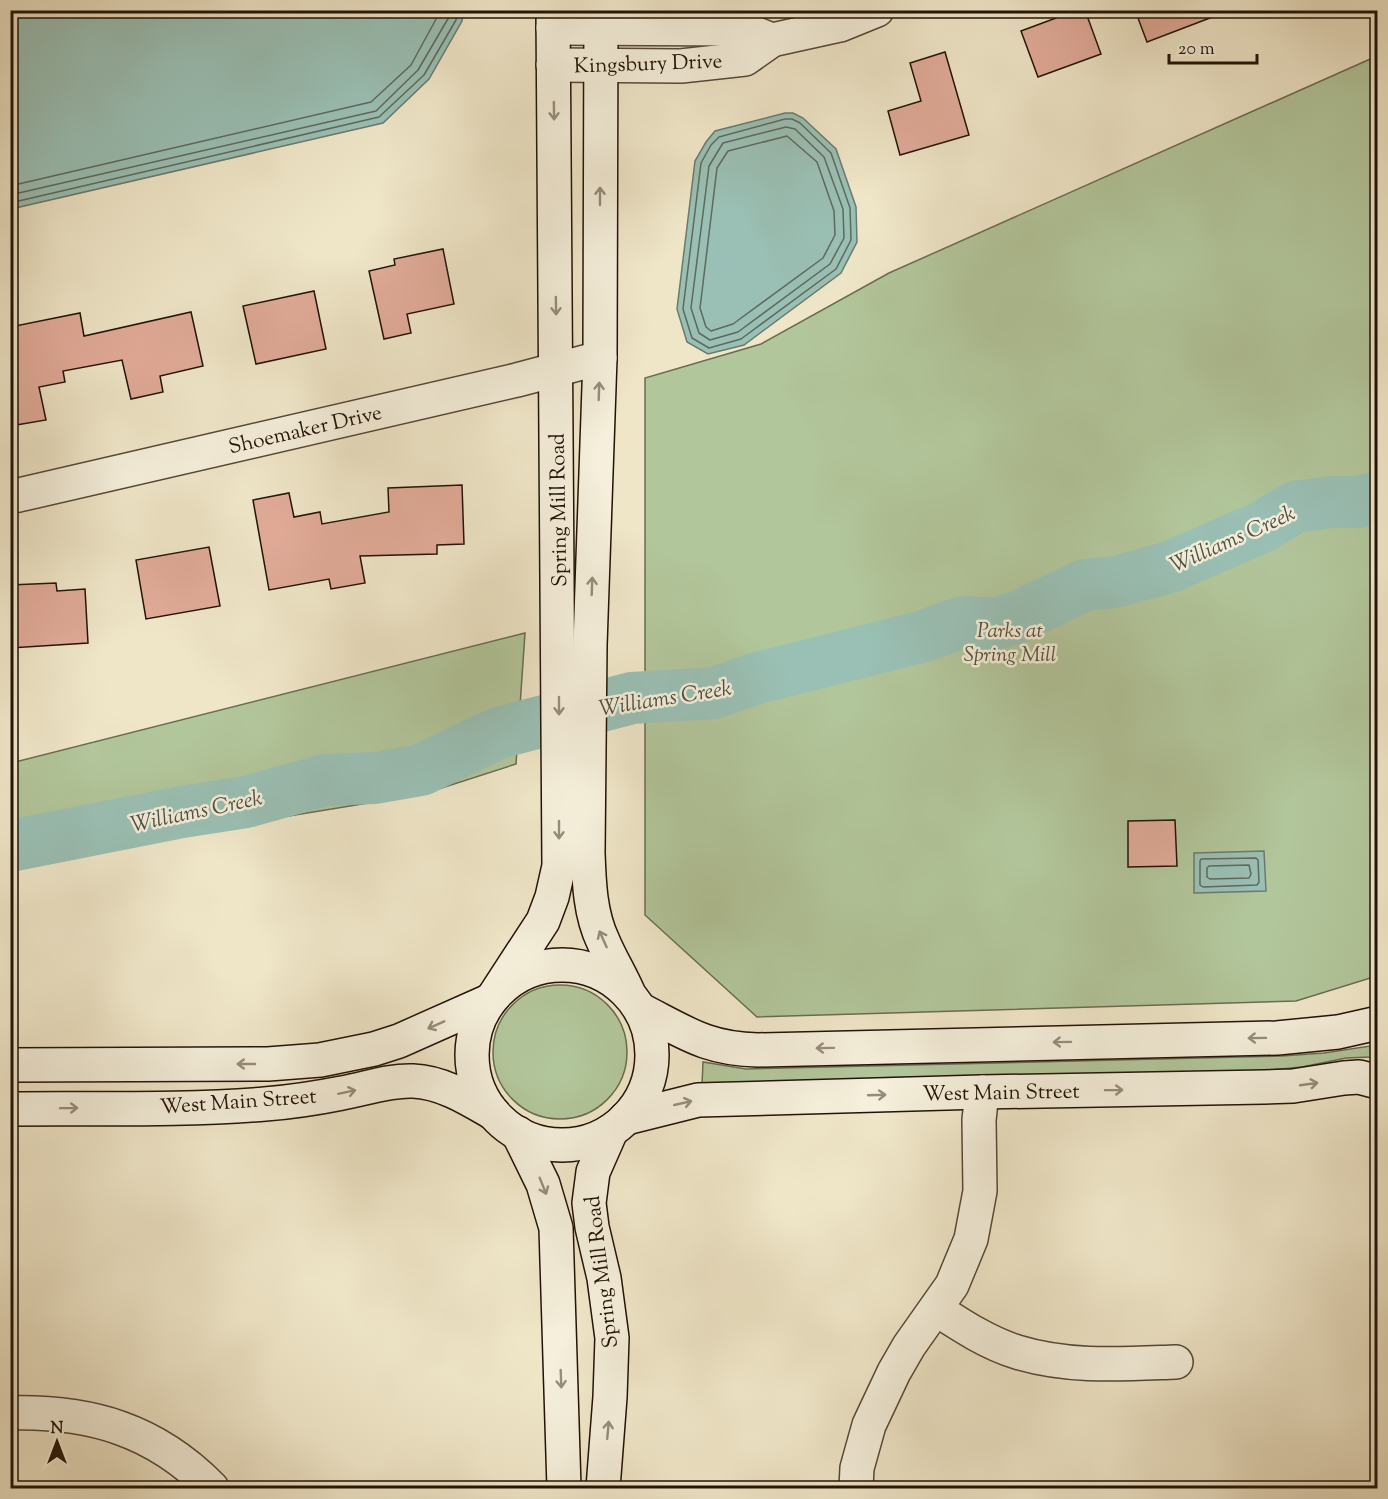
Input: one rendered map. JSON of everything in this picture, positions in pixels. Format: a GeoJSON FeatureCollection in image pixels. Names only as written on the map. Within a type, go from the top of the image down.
{"type":"FeatureCollection","features":[{"type":"Feature","properties":{"kind":"street","name":"Kingsbury Drive"},"geometry":{"type":"LineString","coordinates":[[553,65],[681,66],[745,59],[772,40],[840,25],[877,10]]}},
{"type":"Feature","properties":{"kind":"street","name":"Kingsbury Drive"},"geometry":{"type":"LineString","coordinates":[[553,19],[601,19],[744,29],[772,40]]}},
{"type":"Feature","properties":{"kind":"street","name":"Spring Mill Road"},"geometry":{"type":"LineString","coordinates":[[492,997],[543,921],[552,897],[574,768],[574,646],[556,370],[553,19]]}},
{"type":"Feature","properties":{"kind":"street","name":"Spring Mill Road"},"geometry":{"type":"LineString","coordinates":[[574,646],[600,358],[601,19]]}},
{"type":"Feature","properties":{"kind":"street","name":"Shoemaker Drive"},"geometry":{"type":"LineString","coordinates":[[10,497],[600,358]]}},
{"type":"Feature","properties":{"kind":"street","name":"Spring Mill Road"},"geometry":{"type":"LineString","coordinates":[[574,768],[588,853],[593,911],[603,941],[635,1001]]}},
{"type":"Feature","properties":{"kind":"street"},"geometry":{"type":"LineString","coordinates":[[635,1001],[648,1025],[652,1042],[652,1067],[645,1091],[637,1105],[618,1124],[593,1139],[574,1144],[555,1145],[536,1141],[518,1133],[493,1113],[478,1087],[472,1058],[472,1043],[476,1028],[492,997],[515,977],[537,968],[561,964],[586,967],[608,976],[635,1001],[699,1040],[721,1047],[758,1050],[1276,1038],[1338,1032],[1377,1023]]}},
{"type":"Feature","properties":{"kind":"street","name":"West Main Street"},"geometry":{"type":"LineString","coordinates":[[10,1065],[268,1064],[320,1060],[374,1049],[399,1041],[492,997]]}},
{"type":"Feature","properties":{"kind":"street","name":"West Main Street"},"geometry":{"type":"LineString","coordinates":[[618,1124],[698,1100],[1293,1086],[1359,1077],[1377,1082]]}},
{"type":"Feature","properties":{"kind":"street","name":"West Main Street"},"geometry":{"type":"LineString","coordinates":[[10,1109],[207,1107],[265,1104],[343,1093],[391,1081],[416,1081],[462,1095],[493,1113]]}},
{"type":"Feature","properties":{"kind":"street"},"geometry":{"type":"LineString","coordinates":[[856,1488],[857,1468],[869,1425],[909,1346],[952,1285],[971,1239],[980,1191],[979,1120],[982,1092]]}},
{"type":"Feature","properties":{"kind":"street","name":"Spring Mill Road"},"geometry":{"type":"LineString","coordinates":[[603,1488],[612,1338],[604,1278],[589,1203],[593,1172],[618,1124]]}},
{"type":"Feature","properties":{"kind":"street","name":"Spring Mill Road"},"geometry":{"type":"LineString","coordinates":[[518,1133],[543,1184],[556,1227],[564,1488]]}},
{"type":"Feature","properties":{"kind":"street"},"geometry":{"type":"LineString","coordinates":[[936,1310],[975,1334],[1016,1352],[1063,1363],[1176,1362]]}},
{"type":"Feature","properties":{"kind":"street"},"geometry":{"type":"LineString","coordinates":[[10,1413],[64,1414],[112,1424],[156,1443],[190,1467],[212,1488]]}},
{"type":"Feature","properties":{"kind":"green space","name":"Parks at Spring Mill"},"geometry":{"type":"Polygon","coordinates":[[[1377,56],[1377,976],[1296,1001],[757,1017],[645,915],[645,378],[761,344],[889,273],[1377,56]]]}},
{"type":"Feature","properties":{"kind":"green space"},"geometry":{"type":"Polygon","coordinates":[[[525,633],[516,764],[423,794],[94,848],[11,869],[11,763],[525,633]]]}},
{"type":"Feature","properties":{"kind":"green space"},"geometry":{"type":"Polygon","coordinates":[[[560,985],[585,991],[607,1005],[621,1027],[627,1052],[621,1077],[607,1099],[585,1113],[560,1119],[535,1113],[513,1099],[499,1077],[493,1052],[499,1027],[513,1005],[535,991],[560,985]]]}},
{"type":"Feature","properties":{"kind":"green space"},"geometry":{"type":"Polygon","coordinates":[[[1370,1046],[1371,1057],[1346,1058],[1302,1067],[1261,1071],[702,1085],[703,1062],[746,1069],[1282,1056],[1370,1046]]]}},
{"type":"Feature","properties":{"kind":"water"},"geometry":{"type":"Polygon","coordinates":[[[10,11],[463,11],[462,21],[429,79],[383,123],[11,209],[10,11]]]}},
{"type":"Feature","properties":{"kind":"water"},"geometry":{"type":"Polygon","coordinates":[[[793,113],[803,118],[836,149],[856,207],[857,242],[841,273],[744,345],[708,354],[687,342],[677,309],[695,161],[715,131],[793,113]]]}},
{"type":"Feature","properties":{"kind":"water"},"geometry":{"type":"Polygon","coordinates":[[[1264,851],[1266,891],[1194,893],[1194,853],[1264,851]]]}},
{"type":"Feature","properties":{"kind":"building"},"geometry":{"type":"Polygon","coordinates":[[[1054,10],[1085,10],[1101,54],[1038,77],[1021,31],[1056,18],[1054,10]]]}},
{"type":"Feature","properties":{"kind":"building"},"geometry":{"type":"Polygon","coordinates":[[[1135,10],[1222,10],[1223,13],[1147,42],[1135,10]]]}},
{"type":"Feature","properties":{"kind":"building"},"geometry":{"type":"Polygon","coordinates":[[[945,52],[969,135],[900,155],[888,111],[921,101],[910,63],[945,52]]]}},
{"type":"Feature","properties":{"kind":"building"},"geometry":{"type":"Polygon","coordinates":[[[443,249],[454,304],[407,314],[411,333],[384,339],[369,271],[395,265],[394,259],[443,249]]]}},
{"type":"Feature","properties":{"kind":"building"},"geometry":{"type":"Polygon","coordinates":[[[314,291],[326,349],[256,364],[243,306],[314,291]]]}},
{"type":"Feature","properties":{"kind":"building"},"geometry":{"type":"Polygon","coordinates":[[[191,312],[203,366],[160,376],[163,392],[131,399],[122,360],[63,371],[65,382],[39,387],[46,420],[10,426],[10,327],[80,313],[84,336],[191,312]]]}},
{"type":"Feature","properties":{"kind":"building"},"geometry":{"type":"Polygon","coordinates":[[[462,485],[464,544],[437,545],[437,554],[360,556],[365,583],[331,589],[329,579],[269,590],[253,500],[289,493],[294,517],[320,512],[322,524],[389,512],[388,488],[462,485]]]}},
{"type":"Feature","properties":{"kind":"building"},"geometry":{"type":"Polygon","coordinates":[[[209,547],[220,606],[146,619],[136,560],[209,547]]]}},
{"type":"Feature","properties":{"kind":"building"},"geometry":{"type":"Polygon","coordinates":[[[56,583],[57,591],[85,589],[88,643],[10,648],[10,585],[56,583]]]}},
{"type":"Feature","properties":{"kind":"building"},"geometry":{"type":"Polygon","coordinates":[[[1175,820],[1177,866],[1128,867],[1128,821],[1175,820]]]}},
{"type":"Feature","properties":{"kind":"waterway","name":"Williams Creek"},"geometry":{"type":"LineString","coordinates":[[10,846],[182,812],[246,802],[325,780],[375,778],[421,770],[498,733],[632,698],[714,693],[757,678],[921,637],[963,622],[996,624],[1018,617],[1085,585],[1115,582],[1170,567],[1262,527],[1295,507],[1332,502],[1359,502],[1378,497]]}}]}
